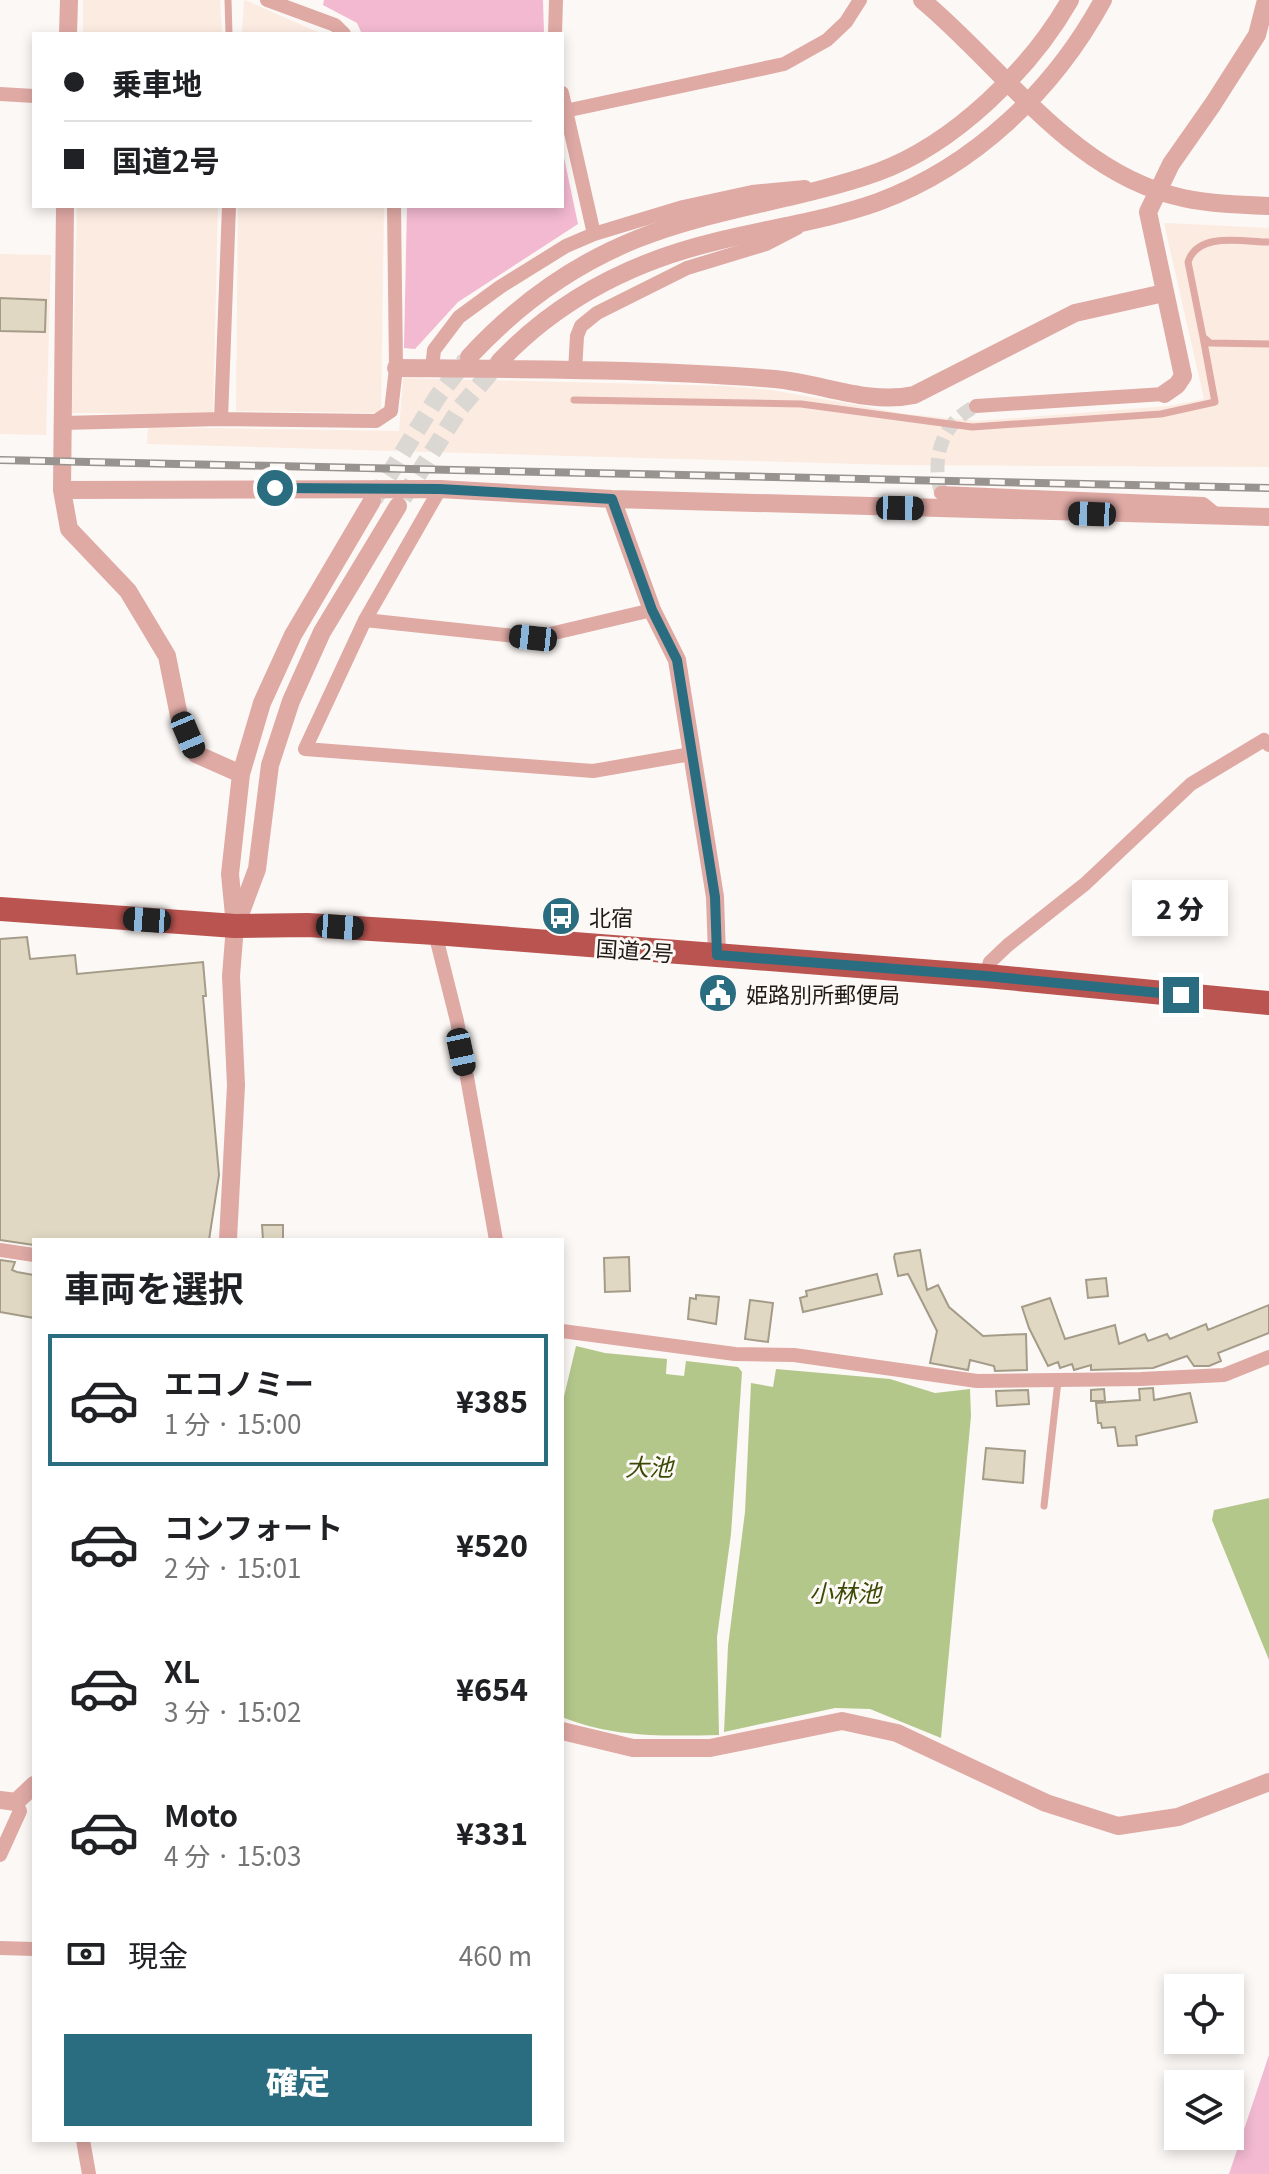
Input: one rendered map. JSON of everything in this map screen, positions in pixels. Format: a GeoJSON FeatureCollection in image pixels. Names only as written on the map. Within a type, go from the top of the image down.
{"type":"FeatureCollection","features":[{"type":"Feature","properties":{"kind":"highway","name":"国道2号"},"geometry":{"type":"LineString","coordinates":[[0,909],[235,926],[308,925],[435,933],[986,976],[1269,1003]]}},
{"type":"Feature","properties":{"kind":"street"},"geometry":{"type":"LineString","coordinates":[[68,32],[69,0]]}},
{"type":"Feature","properties":{"kind":"street"},"geometry":{"type":"LineString","coordinates":[[267,0],[335,25],[342,32]]}},
{"type":"Feature","properties":{"kind":"street"},"geometry":{"type":"LineString","coordinates":[[555,32],[556,0]]}},
{"type":"Feature","properties":{"kind":"street"},"geometry":{"type":"LineString","coordinates":[[565,111],[784,64],[827,40],[846,22],[860,0]]}},
{"type":"Feature","properties":{"kind":"street"},"geometry":{"type":"LineString","coordinates":[[922,0],[1061,132],[1107,166],[1157,190],[1183,198],[1269,206]]}},
{"type":"Feature","properties":{"kind":"street"},"geometry":{"type":"LineString","coordinates":[[469,357],[490,334],[533,297],[583,264],[614,249],[672,228],[880,171],[927,147],[1008,81],[1047,36],[1070,0]]}},
{"type":"Feature","properties":{"kind":"street"},"geometry":{"type":"LineString","coordinates":[[500,361],[550,315],[622,272],[680,251],[812,221],[877,202],[933,176],[989,138],[1029,102],[1067,56],[1103,0]]}},
{"type":"Feature","properties":{"kind":"street"},"geometry":{"type":"LineString","coordinates":[[976,406],[1164,394],[1177,385],[1183,376],[1148,212],[1171,164],[1263,35],[1266,0]]}},
{"type":"Feature","properties":{"kind":"street"},"geometry":{"type":"LineString","coordinates":[[0,94],[32,96]]}},
{"type":"Feature","properties":{"kind":"street"},"geometry":{"type":"LineString","coordinates":[[564,105],[594,234]]}},
{"type":"Feature","properties":{"kind":"street"},"geometry":{"type":"LineString","coordinates":[[432,368],[434,350],[446,331],[468,310],[566,246],[594,234],[683,207],[752,192],[831,186]]}},
{"type":"Feature","properties":{"kind":"street"},"geometry":{"type":"LineString","coordinates":[[65,208],[62,490],[69,529],[128,591],[167,656],[179,716],[196,754],[241,774]]}},
{"type":"Feature","properties":{"kind":"street"},"geometry":{"type":"LineString","coordinates":[[221,419],[229,208]]}},
{"type":"Feature","properties":{"kind":"street"},"geometry":{"type":"LineString","coordinates":[[63,423],[221,419],[376,421],[391,411],[396,368],[394,208]]}},
{"type":"Feature","properties":{"kind":"street"},"geometry":{"type":"LineString","coordinates":[[575,371],[577,336],[581,326],[597,313],[687,268],[766,244],[812,221]]}},
{"type":"Feature","properties":{"kind":"street"},"geometry":{"type":"LineString","coordinates":[[396,368],[778,379],[880,398],[899,398],[914,395],[1075,313],[1164,293]]}},
{"type":"Feature","properties":{"kind":"street"},"geometry":{"type":"LineString","coordinates":[[62,490],[440,489],[612,499],[1269,517]]}},
{"type":"Feature","properties":{"kind":"street"},"geometry":{"type":"LineString","coordinates":[[440,489],[365,620],[305,749],[593,771],[691,754]]}},
{"type":"Feature","properties":{"kind":"street"},"geometry":{"type":"LineString","coordinates":[[941,493],[1203,504],[1219,518]]}},
{"type":"Feature","properties":{"kind":"street"},"geometry":{"type":"LineString","coordinates":[[612,499],[652,610],[677,660],[715,897],[717,955]]}},
{"type":"Feature","properties":{"kind":"street"},"geometry":{"type":"LineString","coordinates":[[228,1238],[236,1085],[231,976],[235,926],[230,874],[241,774],[262,703],[293,635],[372,501]]}},
{"type":"Feature","properties":{"kind":"street"},"geometry":{"type":"LineString","coordinates":[[235,926],[257,869],[270,765],[291,701],[322,632],[398,506]]}},
{"type":"Feature","properties":{"kind":"street"},"geometry":{"type":"LineString","coordinates":[[365,620],[533,638],[652,610]]}},
{"type":"Feature","properties":{"kind":"street"},"geometry":{"type":"LineString","coordinates":[[986,976],[990,962],[1008,945],[1085,884],[1191,784],[1264,740],[1269,745]]}},
{"type":"Feature","properties":{"kind":"street"},"geometry":{"type":"LineString","coordinates":[[435,933],[457,1021],[496,1238]]}},
{"type":"Feature","properties":{"kind":"street"},"geometry":{"type":"LineString","coordinates":[[0,1250],[32,1255]]}},
{"type":"Feature","properties":{"kind":"street"},"geometry":{"type":"LineString","coordinates":[[564,1331],[735,1354],[794,1355],[977,1381],[1224,1375],[1269,1357]]}},
{"type":"Feature","properties":{"kind":"street"},"geometry":{"type":"LineString","coordinates":[[564,1731],[633,1748],[710,1748],[842,1721],[897,1733],[1046,1803],[1118,1826],[1178,1817],[1269,1782]]}},
{"type":"Feature","properties":{"kind":"street"},"geometry":{"type":"LineString","coordinates":[[0,1855],[20,1811],[8,1801],[32,1786]]}},
{"type":"Feature","properties":{"kind":"street"},"geometry":{"type":"LineString","coordinates":[[0,1948],[32,1949]]}},
{"type":"Feature","properties":{"kind":"street"},"geometry":{"type":"LineString","coordinates":[[83,2142],[89,2174]]}},
{"type":"Feature","properties":{"kind":"lane"},"geometry":{"type":"LineString","coordinates":[[228,0],[229,32]]}},
{"type":"Feature","properties":{"kind":"lane"},"geometry":{"type":"LineString","coordinates":[[574,400],[801,404],[972,427],[1161,414],[1215,402],[1188,262],[1200,246],[1212,241],[1269,242]]}},
{"type":"Feature","properties":{"kind":"lane"},"geometry":{"type":"LineString","coordinates":[[1203,337],[1210,343],[1269,344]]}},
{"type":"Feature","properties":{"kind":"lane"},"geometry":{"type":"LineString","coordinates":[[1044,1506],[1058,1379]]}},
{"type":"Feature","properties":{"kind":"shaded area"},"geometry":{"type":"Polygon","coordinates":[[[83,0],[220,0],[222,32],[83,32],[83,0]]]}},
{"type":"Feature","properties":{"kind":"shaded area"},"geometry":{"type":"Polygon","coordinates":[[[245,0],[317,32],[242,32],[245,0]]]}},
{"type":"Feature","properties":{"kind":"shaded area"},"geometry":{"type":"Polygon","coordinates":[[[324,0],[543,0],[544,32],[361,32],[357,23],[323,5],[324,0]]]}},
{"type":"Feature","properties":{"kind":"shaded area"},"geometry":{"type":"Polygon","coordinates":[[[564,158],[578,224],[458,302],[415,349],[404,348],[407,208],[564,208],[564,158]]]}},
{"type":"Feature","properties":{"kind":"shaded area"},"geometry":{"type":"Polygon","coordinates":[[[77,208],[218,208],[213,414],[72,413],[77,208]]]}},
{"type":"Feature","properties":{"kind":"shaded area"},"geometry":{"type":"Polygon","coordinates":[[[238,208],[384,208],[381,413],[236,411],[238,208]]]}},
{"type":"Feature","properties":{"kind":"shaded area"},"geometry":{"type":"Polygon","coordinates":[[[1164,223],[1269,228],[1269,467],[895,465],[147,444],[148,427],[399,431],[403,378],[726,386],[772,390],[906,414],[977,421],[1169,406],[1204,399],[1164,223]]]}},
{"type":"Feature","properties":{"kind":"shaded area"},"geometry":{"type":"Polygon","coordinates":[[[0,254],[51,255],[46,435],[0,434],[0,254]]]}},
{"type":"Feature","properties":{"kind":"shaded area"},"geometry":{"type":"Polygon","coordinates":[[[1269,2055],[1269,2174],[1229,2174],[1237,2150],[1244,2150],[1244,2129],[1269,2055]]]}},
{"type":"Feature","properties":{"kind":"water","name":"大池"},"geometry":{"type":"Polygon","coordinates":[[[576,1346],[605,1353],[667,1359],[666,1374],[684,1376],[686,1361],[738,1367],[742,1372],[731,1534],[717,1637],[719,1735],[620,1732],[564,1718],[564,1397],[576,1346]]]}},
{"type":"Feature","properties":{"kind":"water","name":"小林池"},"geometry":{"type":"Polygon","coordinates":[[[776,1369],[890,1379],[935,1393],[970,1389],[971,1416],[941,1738],[870,1709],[835,1708],[724,1732],[728,1646],[745,1512],[751,1383],[773,1387],[776,1369]]]}},
{"type":"Feature","properties":{"kind":"water"},"geometry":{"type":"Polygon","coordinates":[[[1269,1498],[1269,1660],[1212,1520],[1214,1510],[1269,1498]]]}},
{"type":"Feature","properties":{"kind":"building"},"geometry":{"type":"Polygon","coordinates":[[[0,298],[46,300],[45,332],[0,331],[0,298]]]}},
{"type":"Feature","properties":{"kind":"building"},"geometry":{"type":"Polygon","coordinates":[[[27,937],[30,959],[75,955],[77,974],[203,962],[206,996],[203,996],[219,1175],[209,1238],[32,1238],[32,1245],[0,1240],[0,939],[27,937]]]}},
{"type":"Feature","properties":{"kind":"building"},"geometry":{"type":"Polygon","coordinates":[[[262,1225],[283,1225],[283,1238],[263,1238],[262,1225]]]}},
{"type":"Feature","properties":{"kind":"building"},"geometry":{"type":"Polygon","coordinates":[[[920,1250],[927,1290],[938,1285],[949,1307],[983,1336],[1026,1334],[1027,1370],[995,1371],[994,1366],[970,1360],[968,1370],[930,1363],[937,1331],[908,1274],[898,1276],[894,1257],[895,1254],[920,1250]]]}},
{"type":"Feature","properties":{"kind":"building"},"geometry":{"type":"Polygon","coordinates":[[[629,1257],[630,1291],[605,1292],[604,1258],[629,1257]]]}},
{"type":"Feature","properties":{"kind":"building"},"geometry":{"type":"Polygon","coordinates":[[[0,1260],[15,1262],[12,1270],[32,1275],[32,1318],[0,1312],[0,1260]]]}},
{"type":"Feature","properties":{"kind":"building"},"geometry":{"type":"Polygon","coordinates":[[[877,1274],[882,1294],[803,1312],[800,1298],[807,1296],[806,1291],[877,1274]]]}},
{"type":"Feature","properties":{"kind":"building"},"geometry":{"type":"Polygon","coordinates":[[[1106,1278],[1108,1296],[1088,1298],[1086,1280],[1106,1278]]]}},
{"type":"Feature","properties":{"kind":"building"},"geometry":{"type":"Polygon","coordinates":[[[696,1295],[719,1297],[716,1324],[688,1319],[690,1298],[696,1299],[696,1295]]]}},
{"type":"Feature","properties":{"kind":"building"},"geometry":{"type":"Polygon","coordinates":[[[1050,1298],[1065,1339],[1115,1325],[1119,1344],[1145,1334],[1148,1341],[1167,1334],[1170,1339],[1206,1324],[1208,1330],[1269,1305],[1269,1333],[1218,1353],[1221,1361],[1209,1366],[1194,1366],[1187,1356],[1153,1368],[1091,1370],[1091,1365],[1074,1370],[1072,1364],[1060,1368],[1058,1362],[1048,1366],[1022,1307],[1050,1298]]]}},
{"type":"Feature","properties":{"kind":"building"},"geometry":{"type":"Polygon","coordinates":[[[750,1300],[773,1303],[768,1342],[745,1339],[750,1300]]]}},
{"type":"Feature","properties":{"kind":"building"},"geometry":{"type":"Polygon","coordinates":[[[1153,1388],[1154,1400],[1190,1393],[1197,1422],[1136,1436],[1137,1445],[1118,1446],[1115,1427],[1102,1428],[1098,1423],[1096,1403],[1140,1400],[1139,1389],[1153,1388]]]}},
{"type":"Feature","properties":{"kind":"building"},"geometry":{"type":"Polygon","coordinates":[[[1104,1389],[1105,1401],[1091,1401],[1091,1390],[1104,1389]]]}},
{"type":"Feature","properties":{"kind":"building"},"geometry":{"type":"Polygon","coordinates":[[[1028,1390],[1029,1404],[997,1406],[996,1391],[1028,1390]]]}},
{"type":"Feature","properties":{"kind":"building"},"geometry":{"type":"Polygon","coordinates":[[[986,1448],[1025,1451],[1023,1483],[983,1479],[986,1448]]]}},
{"type":"Feature","properties":{"kind":"tunnel"},"geometry":{"type":"LineString","coordinates":[[374,499],[438,396],[466,360]]}},
{"type":"Feature","properties":{"kind":"tunnel"},"geometry":{"type":"LineString","coordinates":[[403,498],[461,407],[500,361]]}},
{"type":"Feature","properties":{"kind":"tunnel"},"geometry":{"type":"LineString","coordinates":[[941,493],[937,467],[942,442],[955,422],[976,406]]}},
{"type":"Feature","properties":{"kind":"railway"},"geometry":{"type":"LineString","coordinates":[[0,460],[1269,488]]}},
{"type":"Feature","properties":{"kind":"place","name":"北宿"},"geometry":{"type":"Point","coordinates":[561,916]}},
{"type":"Feature","properties":{"kind":"place","name":"姫路別所郵便局"},"geometry":{"type":"Point","coordinates":[718,993]}},
{"type":"Feature","properties":{"kind":"route"},"geometry":{"type":"LineString","coordinates":[[275,488],[440,489],[612,499],[652,610],[677,660],[715,897],[717,955],[1181,995]]}}]}
